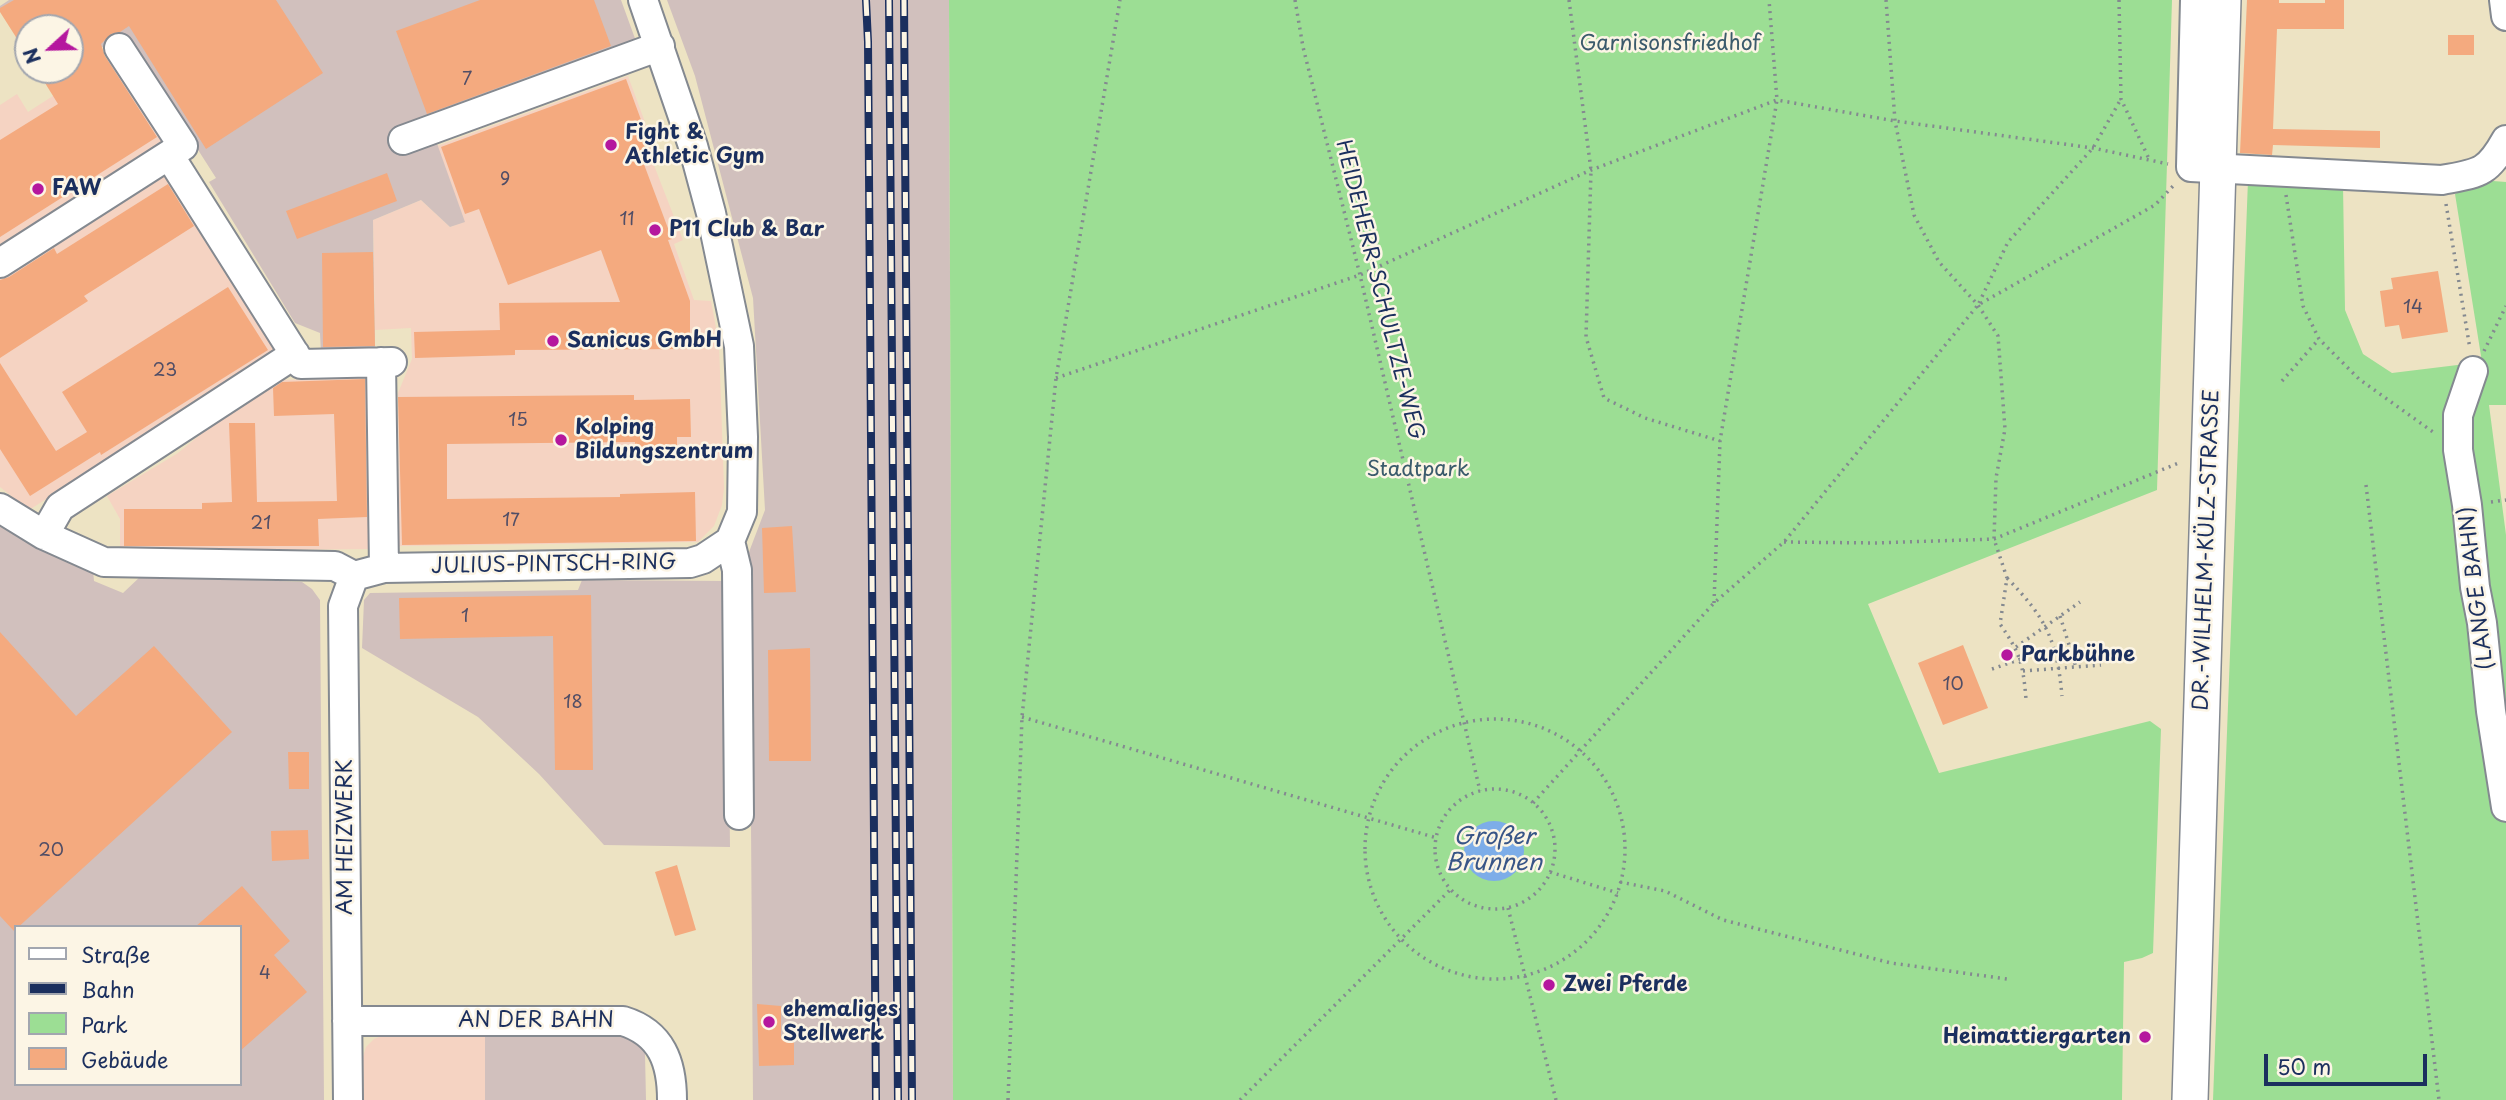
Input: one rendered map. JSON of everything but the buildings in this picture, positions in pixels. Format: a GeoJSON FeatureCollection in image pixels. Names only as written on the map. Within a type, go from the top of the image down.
{"type":"FeatureCollection","features":[{"type":"Feature","properties":{"kind":"main road","name":"DR.-WILHELM-KÜLZ-STRASSE"},"geometry":{"type":"LineString","coordinates":[[2190,1100],[2205,167],[2223,0]]}},
{"type":"Feature","properties":{"kind":"street"},"geometry":{"type":"LineString","coordinates":[[643,0],[689,133],[711,213],[739,346],[743,437],[742,512],[730,541],[737,570],[739,815]]}},
{"type":"Feature","properties":{"kind":"street"},"geometry":{"type":"LineString","coordinates":[[2195,0],[2205,167],[2442,180],[2477,173],[2492,163],[2506,140]]}},
{"type":"Feature","properties":{"kind":"street"},"geometry":{"type":"LineString","coordinates":[[2504,0],[2506,16]]}},
{"type":"Feature","properties":{"kind":"street"},"geometry":{"type":"LineString","coordinates":[[403,140],[660,46]]}},
{"type":"Feature","properties":{"kind":"street"},"geometry":{"type":"LineString","coordinates":[[0,263],[183,146],[119,48]]}},
{"type":"Feature","properties":{"kind":"street"},"geometry":{"type":"LineString","coordinates":[[169,155],[301,364],[386,362],[384,568]]}},
{"type":"Feature","properties":{"kind":"street"},"geometry":{"type":"LineString","coordinates":[[44,535],[60,507],[295,354]]}},
{"type":"Feature","properties":{"kind":"street","name":"(LANGE BAHN)"},"geometry":{"type":"LineString","coordinates":[[2473,371],[2458,415],[2458,450],[2506,807]]}},
{"type":"Feature","properties":{"kind":"street"},"geometry":{"type":"LineString","coordinates":[[0,508],[44,535],[104,562],[335,566],[354,576]]}},
{"type":"Feature","properties":{"kind":"street","name":"JULIUS-PINTSCH-RING"},"geometry":{"type":"LineString","coordinates":[[354,576],[384,568],[690,563],[703,559],[730,541]]}},
{"type":"Feature","properties":{"kind":"street","name":"AM HEIZWERK"},"geometry":{"type":"LineString","coordinates":[[348,1100],[343,606],[354,576]]}},
{"type":"Feature","properties":{"kind":"street","name":"AN DER BAHN"},"geometry":{"type":"LineString","coordinates":[[347,1021],[624,1021],[653,1037],[663,1048],[670,1073],[672,1100]]}},
{"type":"Feature","properties":{"kind":"path"},"geometry":{"type":"LineString","coordinates":[[1008,1100],[1022,716],[1056,378],[1120,0]]}},
{"type":"Feature","properties":{"kind":"path","name":"HEIDEHERR-SCHULTZE-WEG"},"geometry":{"type":"LineString","coordinates":[[1295,0],[1303,47],[1360,275],[1480,791]]}},
{"type":"Feature","properties":{"kind":"path"},"geometry":{"type":"LineString","coordinates":[[1569,0],[1591,170],[1587,337],[1604,398],[1645,418],[1720,441]]}},
{"type":"Feature","properties":{"kind":"path"},"geometry":{"type":"LineString","coordinates":[[1714,603],[1720,441],[1777,100],[1769,0]]}},
{"type":"Feature","properties":{"kind":"path"},"geometry":{"type":"LineString","coordinates":[[1886,0],[1895,121],[1914,215],[1939,262],[1978,305],[1998,336],[2005,429],[1996,478],[1994,539],[2007,578],[2030,602],[2047,626],[2060,668],[2062,696]]}},
{"type":"Feature","properties":{"kind":"path"},"geometry":{"type":"LineString","coordinates":[[1056,378],[1360,275],[1591,170],[1777,100],[1895,121],[2092,148],[2150,161],[2121,99],[2119,0]]}},
{"type":"Feature","properties":{"kind":"path"},"geometry":{"type":"LineString","coordinates":[[1533,803],[1714,603],[1784,542],[1978,305],[2008,242],[2092,148],[2121,99]]}},
{"type":"Feature","properties":{"kind":"path"},"geometry":{"type":"LineString","coordinates":[[1978,305],[2155,205],[2205,167]]}},
{"type":"Feature","properties":{"kind":"path"},"geometry":{"type":"LineString","coordinates":[[2283,172],[2303,306],[2319,339],[2359,379],[2458,450]]}},
{"type":"Feature","properties":{"kind":"path"},"geometry":{"type":"LineString","coordinates":[[2442,180],[2473,371]]}},
{"type":"Feature","properties":{"kind":"path"},"geometry":{"type":"LineString","coordinates":[[2473,371],[2506,306]]}},
{"type":"Feature","properties":{"kind":"path"},"geometry":{"type":"LineString","coordinates":[[2282,381],[2319,339]]}},
{"type":"Feature","properties":{"kind":"path"},"geometry":{"type":"LineString","coordinates":[[1784,542],[1876,543],[1994,539],[2182,462]]}},
{"type":"Feature","properties":{"kind":"path"},"geometry":{"type":"LineString","coordinates":[[2366,485],[2439,1100]]}},
{"type":"Feature","properties":{"kind":"path"},"geometry":{"type":"LineString","coordinates":[[2007,578],[2000,624],[2021,659],[2025,699]]}},
{"type":"Feature","properties":{"kind":"path"},"geometry":{"type":"LineString","coordinates":[[2016,647],[2080,602]]}},
{"type":"Feature","properties":{"kind":"path"},"geometry":{"type":"LineString","coordinates":[[2060,616],[2076,667]]}},
{"type":"Feature","properties":{"kind":"path"},"geometry":{"type":"LineString","coordinates":[[1992,669],[2021,659]]}},
{"type":"Feature","properties":{"kind":"path"},"geometry":{"type":"LineString","coordinates":[[2023,671],[2101,665]]}},
{"type":"Feature","properties":{"kind":"path"},"geometry":{"type":"LineString","coordinates":[[1022,716],[1437,838]]}},
{"type":"Feature","properties":{"kind":"path"},"geometry":{"type":"LineString","coordinates":[[1472,719],[1517,719],[1559,735],[1594,763],[1617,802],[1626,846],[1618,892],[1598,930],[1565,960],[1525,976],[1486,980],[1446,971],[1410,949],[1401,939],[1383,918],[1367,880],[1364,839],[1373,799],[1395,763],[1430,735],[1465,722],[1472,719]]}},
{"type":"Feature","properties":{"kind":"path"},"geometry":{"type":"LineString","coordinates":[[1509,790],[1526,797],[1540,808],[1555,840],[1555,857],[1539,890],[1525,901],[1508,908],[1490,909],[1472,904],[1451,889],[1437,864],[1437,838],[1447,813],[1460,801],[1480,791],[1509,790]]}},
{"type":"Feature","properties":{"kind":"path"},"geometry":{"type":"LineString","coordinates":[[1550,872],[1618,892]]}},
{"type":"Feature","properties":{"kind":"path"},"geometry":{"type":"LineString","coordinates":[[1620,882],[1665,891],[1723,920],[1891,963],[2007,979]]}},
{"type":"Feature","properties":{"kind":"path"},"geometry":{"type":"LineString","coordinates":[[1240,1100],[1451,889]]}},
{"type":"Feature","properties":{"kind":"path"},"geometry":{"type":"LineString","coordinates":[[1508,908],[1556,1100]]}},
{"type":"Feature","properties":{"kind":"shaded area"},"geometry":{"type":"Polygon","coordinates":[[[9,0],[621,0],[637,44],[429,121],[465,222],[450,227],[421,200],[373,220],[375,353],[321,354],[320,333],[295,323],[209,182],[216,178],[124,34],[84,58],[84,14],[14,14],[14,18],[0,6],[9,0]]]}},
{"type":"Feature","properties":{"kind":"shaded area"},"geometry":{"type":"Polygon","coordinates":[[[667,0],[949,0],[953,1100],[753,1100],[749,552],[765,510],[753,298],[695,76],[667,0]]]}},
{"type":"Feature","properties":{"kind":"shaded area","name":"FAW"},"geometry":{"type":"Polygon","coordinates":[[[115,56],[170,142],[0,249],[0,105],[17,94],[28,112],[72,84],[84,84],[84,76],[115,56]]]}},
{"type":"Feature","properties":{"kind":"shaded area"},"geometry":{"type":"Polygon","coordinates":[[[628,76],[656,152],[650,155],[683,240],[674,244],[694,300],[711,301],[719,344],[724,488],[722,505],[714,526],[698,542],[399,546],[398,393],[412,359],[411,328],[375,330],[373,220],[421,200],[450,227],[464,222],[437,146],[628,76]]]}},
{"type":"Feature","properties":{"kind":"shaded area"},"geometry":{"type":"Polygon","coordinates":[[[169,168],[283,348],[29,510],[0,487],[0,276],[169,168]]]}},
{"type":"Feature","properties":{"kind":"shaded area"},"geometry":{"type":"Polygon","coordinates":[[[329,373],[370,373],[376,549],[120,551],[120,519],[107,496],[178,453],[229,411],[275,380],[329,379],[329,373]]]}},
{"type":"Feature","properties":{"kind":"shaded area"},"geometry":{"type":"Polygon","coordinates":[[[0,522],[93,570],[94,581],[123,593],[142,575],[302,582],[312,589],[320,600],[324,1100],[0,1100],[0,522]]]}},
{"type":"Feature","properties":{"kind":"shaded area"},"geometry":{"type":"Polygon","coordinates":[[[582,580],[727,581],[730,847],[604,845],[539,774],[478,717],[362,648],[364,600],[370,593],[578,590],[582,580]]]}},
{"type":"Feature","properties":{"kind":"shaded area"},"geometry":{"type":"Polygon","coordinates":[[[384,1035],[485,1035],[485,1100],[364,1100],[363,1057],[366,1047],[374,1039],[384,1035]]]}},
{"type":"Feature","properties":{"kind":"shaded area"},"geometry":{"type":"Polygon","coordinates":[[[485,1035],[621,1035],[640,1043],[645,1054],[646,1100],[485,1100],[485,1035]]]}},
{"type":"Feature","properties":{"kind":"green space","name":"Stadtpark"},"geometry":{"type":"Polygon","coordinates":[[[949,0],[2172,0],[2157,490],[1868,604],[1939,773],[2150,721],[2161,729],[2153,953],[2124,962],[2122,1100],[953,1100],[949,0]]]}},
{"type":"Feature","properties":{"kind":"green space"},"geometry":{"type":"Polygon","coordinates":[[[2248,180],[2343,185],[2345,310],[2363,354],[2392,373],[2482,362],[2455,194],[2480,180],[2506,182],[2506,405],[2489,405],[2506,535],[2506,1100],[2213,1100],[2248,180]]]}},
{"type":"Feature","properties":{"kind":"water","name":"Großer Brunnen"},"geometry":{"type":"Polygon","coordinates":[[[1488,821],[1500,821],[1519,834],[1524,851],[1522,863],[1511,876],[1500,881],[1488,881],[1469,868],[1464,857],[1464,845],[1477,826],[1488,821]]]}},
{"type":"Feature","properties":{"kind":"railway"},"geometry":{"type":"LineString","coordinates":[[866,0],[876,1100]]}},
{"type":"Feature","properties":{"kind":"railway"},"geometry":{"type":"LineString","coordinates":[[889,0],[898,1100]]}},
{"type":"Feature","properties":{"kind":"railway"},"geometry":{"type":"LineString","coordinates":[[904,0],[912,1100]]}},
{"type":"Feature","properties":{"kind":"place","name":"Fight & Athletic Gym"},"geometry":{"type":"Point","coordinates":[611,145]}},
{"type":"Feature","properties":{"kind":"place","name":"FAW"},"geometry":{"type":"Point","coordinates":[38,189]}},
{"type":"Feature","properties":{"kind":"place","name":"P11 Club & Bar"},"geometry":{"type":"Point","coordinates":[655,230]}},
{"type":"Feature","properties":{"kind":"place","name":"Sanicus GmbH"},"geometry":{"type":"Point","coordinates":[553,341]}},
{"type":"Feature","properties":{"kind":"place","name":"Kolping Bildungszentrum"},"geometry":{"type":"Point","coordinates":[561,440]}},
{"type":"Feature","properties":{"kind":"place","name":"Parkbühne"},"geometry":{"type":"Point","coordinates":[2007,655]}},
{"type":"Feature","properties":{"kind":"place","name":"Zwei Pferde"},"geometry":{"type":"Point","coordinates":[1549,985]}},
{"type":"Feature","properties":{"kind":"place","name":"ehemaliges Stellwerk"},"geometry":{"type":"Point","coordinates":[769,1022]}},
{"type":"Feature","properties":{"kind":"place","name":"Heimattiergarten"},"geometry":{"type":"Point","coordinates":[2145,1037]}},
{"type":"Feature","properties":{"kind":"park label","name":"Garnisonsfriedhof"},"geometry":{"type":"Point","coordinates":[1670,44]}}]}
